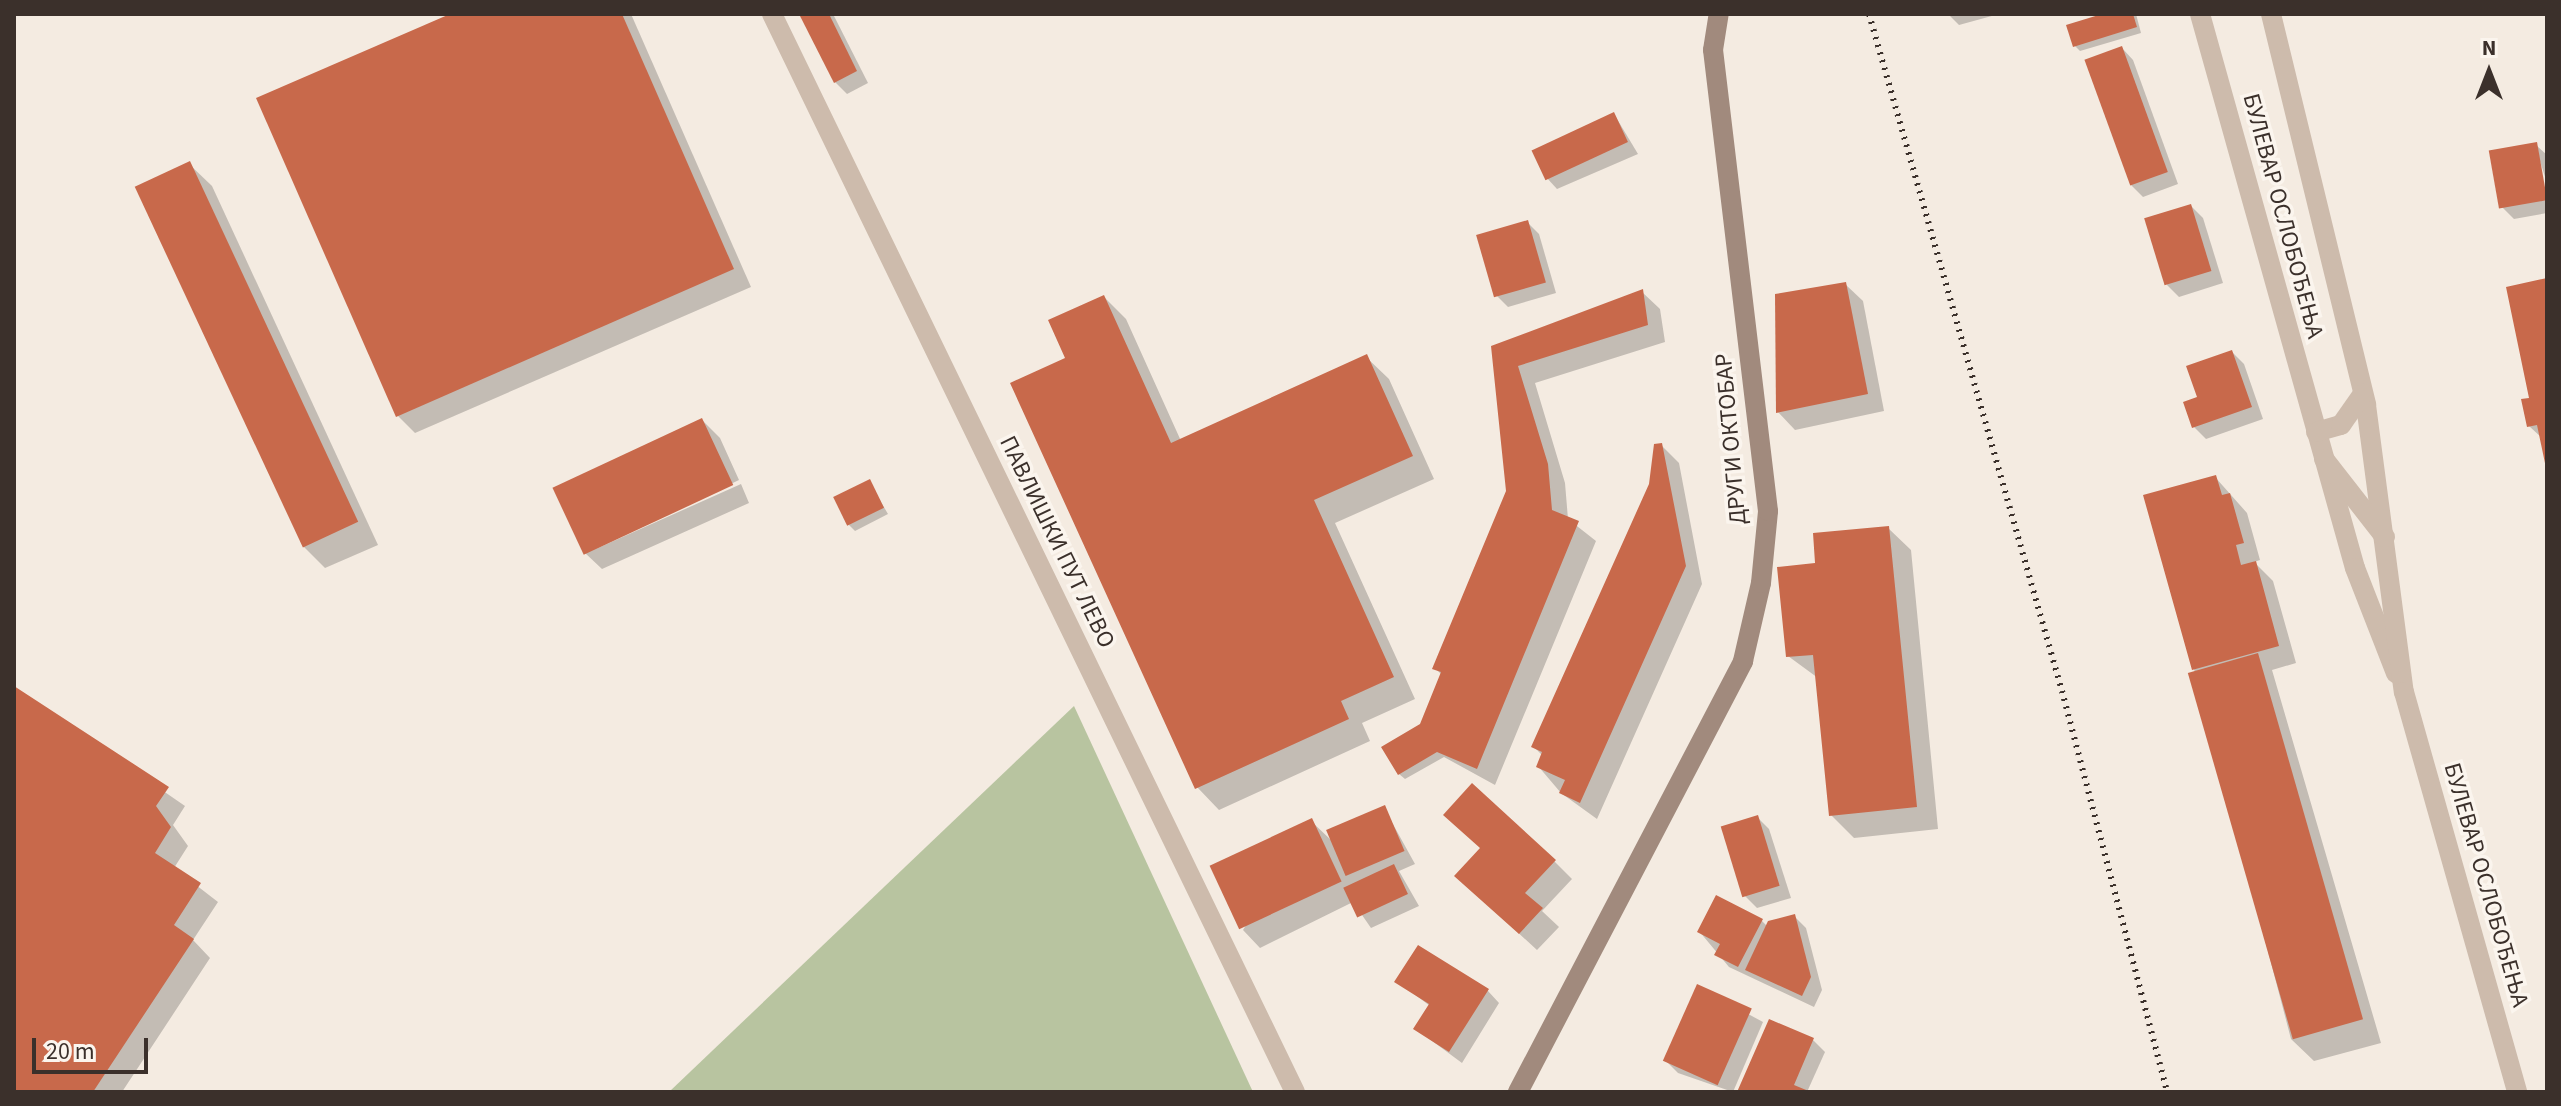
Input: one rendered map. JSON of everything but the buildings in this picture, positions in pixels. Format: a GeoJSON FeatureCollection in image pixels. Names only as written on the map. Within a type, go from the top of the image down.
{"type":"FeatureCollection","features":[{"type":"Feature","properties":{"kind":"main road","name":"ДРУГИ ОКТОБАР"},"geometry":{"type":"LineString","coordinates":[[1518,1092],[1743,661],[1761,583],[1768,511],[1713,50],[1719,14]]}},
{"type":"Feature","properties":{"kind":"street","name":"ПАВЛИШКИ ПУТ ЛЕВО"},"geometry":{"type":"LineString","coordinates":[[772,14],[1295,1092]]}},
{"type":"Feature","properties":{"kind":"street","name":"БУЛЕВАР ОСЛОБОЂЕЊА"},"geometry":{"type":"LineString","coordinates":[[2200,14],[2316,432],[2404,692],[2517,1092]]}},
{"type":"Feature","properties":{"kind":"street","name":"БУЛЕВАР ОСЛОБОЂЕЊА"},"geometry":{"type":"LineString","coordinates":[[2271,14],[2363,394],[2389,544],[2404,692]]}},
{"type":"Feature","properties":{"kind":"street"},"geometry":{"type":"LineString","coordinates":[[2316,432],[2341,425],[2363,394]]}},
{"type":"Feature","properties":{"kind":"street","name":"БУЛЕВАР ОСЛОБОЂЕЊА"},"geometry":{"type":"LineString","coordinates":[[2324,459],[2389,544]]}},
{"type":"Feature","properties":{"kind":"green space"},"geometry":{"type":"Polygon","coordinates":[[[1074,706],[1253,1092],[669,1092],[1074,706]]]}},
{"type":"Feature","properties":{"kind":"railway"},"geometry":{"type":"LineString","coordinates":[[1869,14],[2062,691],[2167,1092]]}}]}
